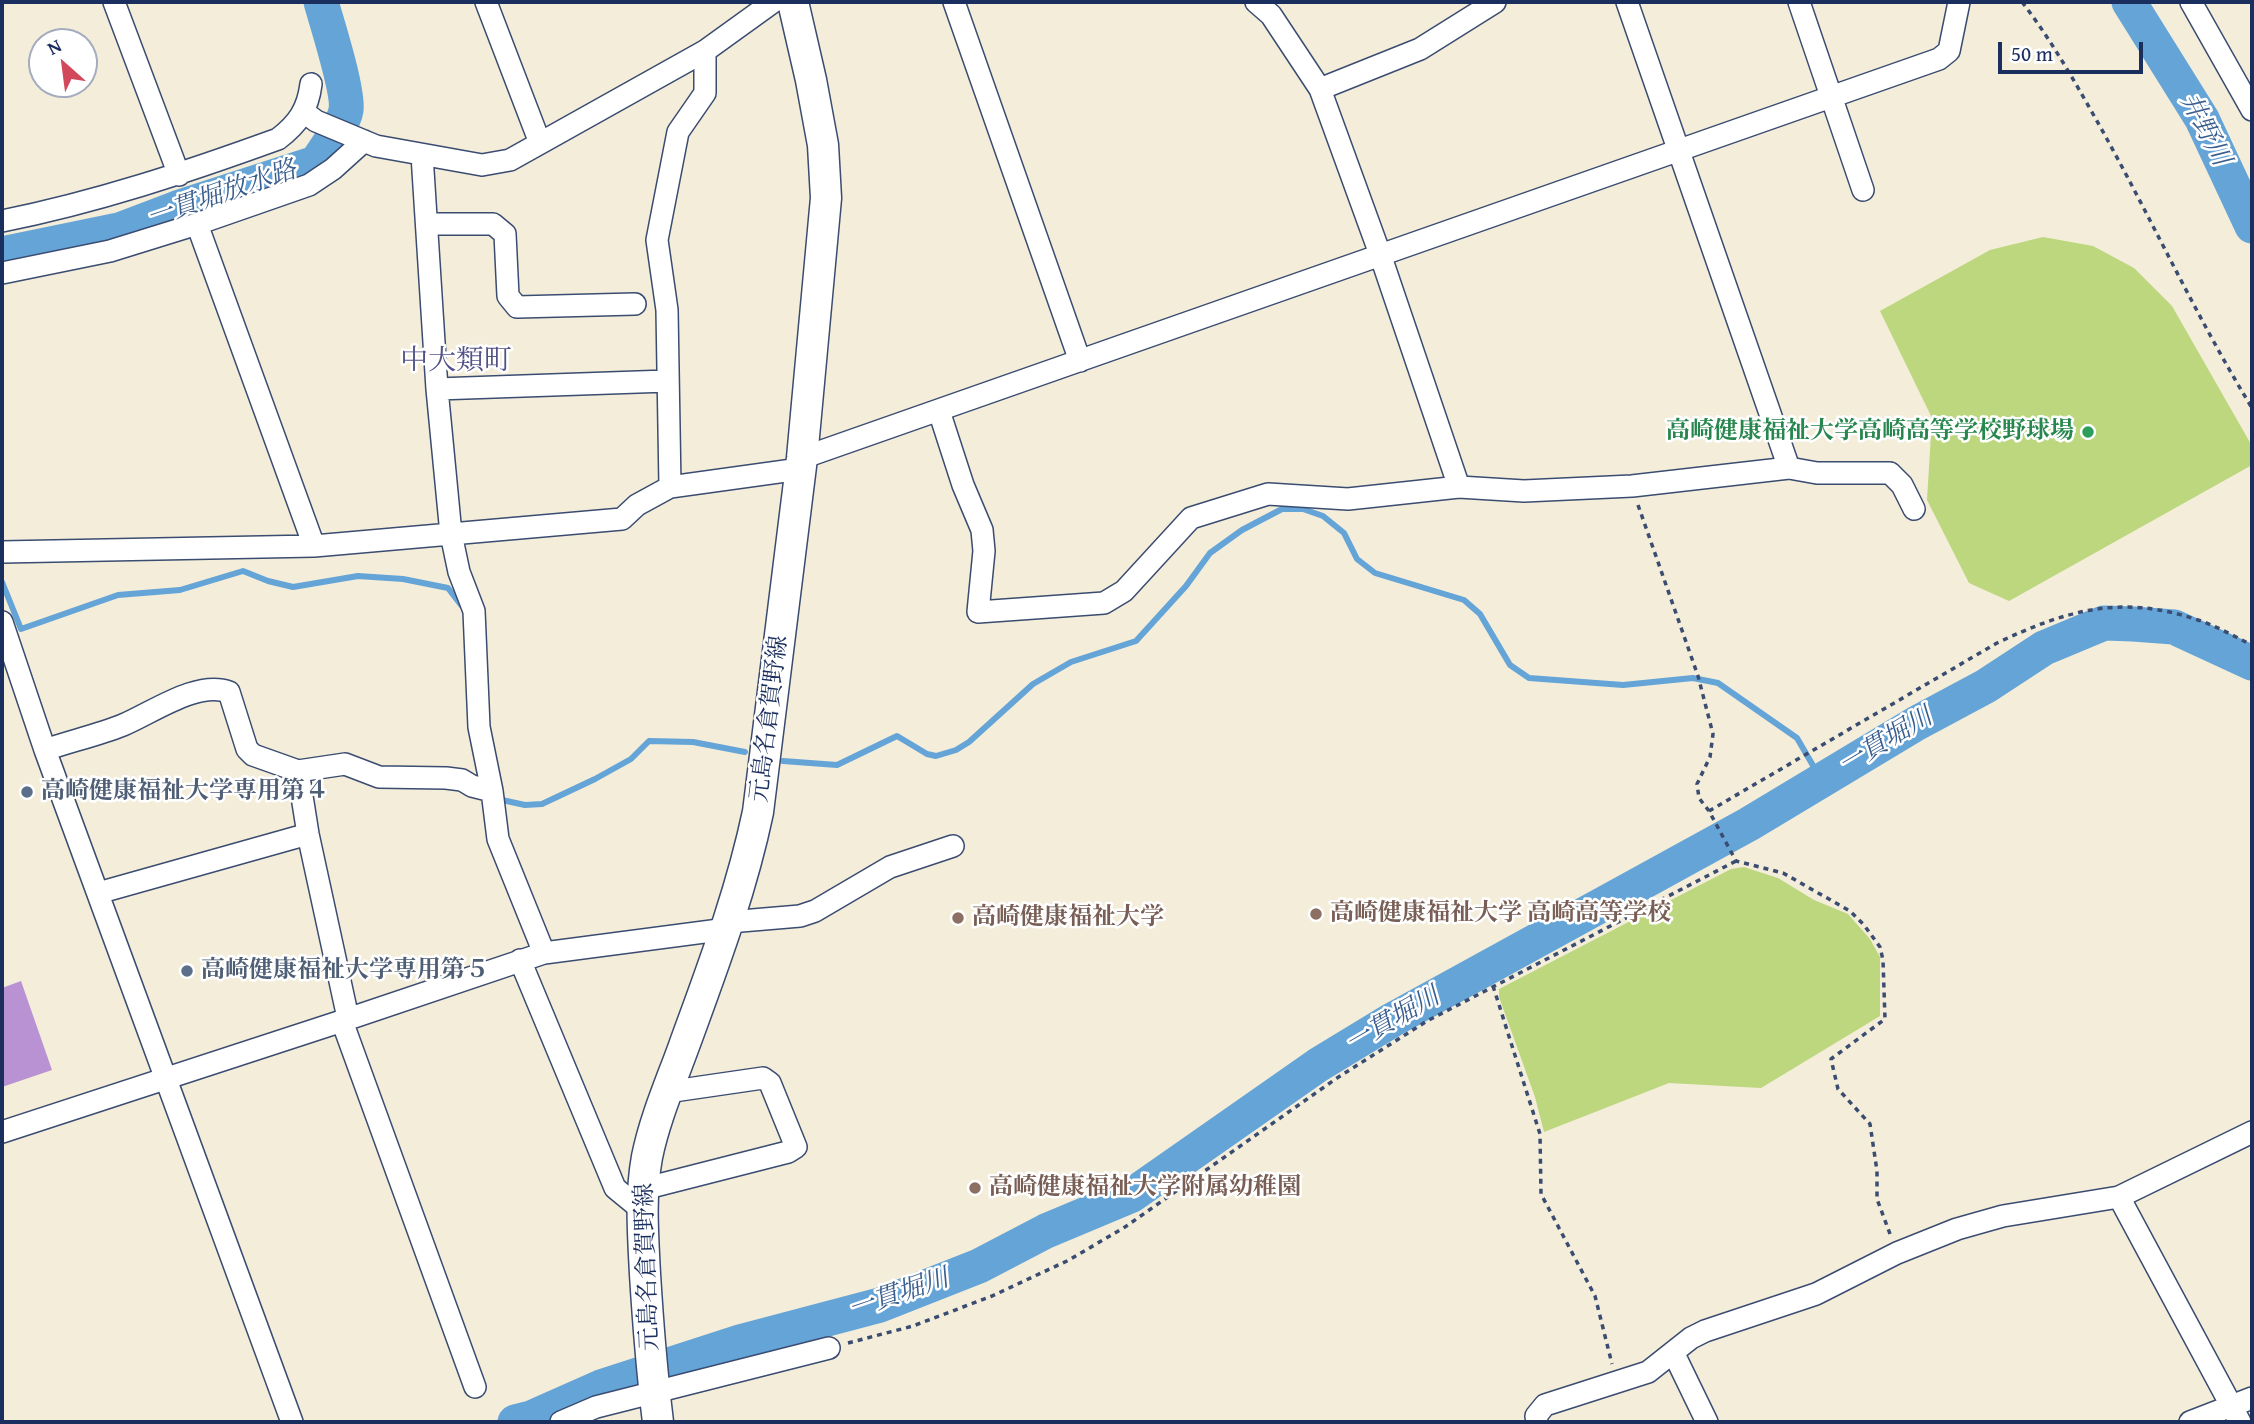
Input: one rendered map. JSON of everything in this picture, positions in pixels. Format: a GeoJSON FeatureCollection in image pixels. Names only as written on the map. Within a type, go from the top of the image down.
{"type":"FeatureCollection","features":[{"type":"Feature","properties":{"kind":"main road","name":"元島名倉賀野線"},"geometry":{"type":"LineString","coordinates":[[655,1402],[643,1200],[647,1157],[667,1093],[728,926],[749,857],[758,812],[801,464],[826,198],[823,145],[793,2]]}},
{"type":"Feature","properties":{"kind":"street"},"geometry":{"type":"LineString","coordinates":[[114,2],[179,175]]}},
{"type":"Feature","properties":{"kind":"street"},"geometry":{"type":"LineString","coordinates":[[486,2],[540,143]]}},
{"type":"Feature","properties":{"kind":"street"},"geometry":{"type":"LineString","coordinates":[[310,116],[376,146],[482,165],[510,160],[705,51],[773,2]]}},
{"type":"Feature","properties":{"kind":"street"},"geometry":{"type":"LineString","coordinates":[[954,2],[1080,360]]}},
{"type":"Feature","properties":{"kind":"street"},"geometry":{"type":"LineString","coordinates":[[1320,89],[1420,49],[1495,2]]}},
{"type":"Feature","properties":{"kind":"street"},"geometry":{"type":"LineString","coordinates":[[1627,2],[1789,468]]}},
{"type":"Feature","properties":{"kind":"street"},"geometry":{"type":"LineString","coordinates":[[1799,2],[1863,190]]}},
{"type":"Feature","properties":{"kind":"street"},"geometry":{"type":"LineString","coordinates":[[2,552],[314,546],[622,519],[637,505],[670,486],[801,464],[1080,360],[1939,59],[1948,51],[1959,2]]}},
{"type":"Feature","properties":{"kind":"street"},"geometry":{"type":"LineString","coordinates":[[2191,2],[2252,110]]}},
{"type":"Feature","properties":{"kind":"street"},"geometry":{"type":"LineString","coordinates":[[1271,6],[1320,89],[1380,254],[1459,487]]}},
{"type":"Feature","properties":{"kind":"street"},"geometry":{"type":"LineString","coordinates":[[670,486],[667,310],[657,240],[677,132],[705,93],[705,51]]}},
{"type":"Feature","properties":{"kind":"street"},"geometry":{"type":"LineString","coordinates":[[310,116],[311,85]]}},
{"type":"Feature","properties":{"kind":"street"},"geometry":{"type":"LineString","coordinates":[[2,221],[71,206],[179,175],[278,139],[310,116]]}},
{"type":"Feature","properties":{"kind":"street"},"geometry":{"type":"LineString","coordinates":[[2,273],[110,251],[309,185],[334,169],[356,138]]}},
{"type":"Feature","properties":{"kind":"street"},"geometry":{"type":"LineString","coordinates":[[422,155],[451,534],[459,572],[474,611],[480,727],[498,839],[544,953]]}},
{"type":"Feature","properties":{"kind":"street"},"geometry":{"type":"LineString","coordinates":[[197,224],[314,546]]}},
{"type":"Feature","properties":{"kind":"street"},"geometry":{"type":"LineString","coordinates":[[427,224],[493,224],[505,234],[508,296],[517,307],[635,304]]}},
{"type":"Feature","properties":{"kind":"street"},"geometry":{"type":"LineString","coordinates":[[438,388],[667,381]]}},
{"type":"Feature","properties":{"kind":"street"},"geometry":{"type":"LineString","coordinates":[[939,411],[963,485],[982,530],[984,551],[978,612],[1104,603],[1124,591],[1191,518],[1268,494],[1348,499],[1459,487],[1524,491],[1632,486],[1789,468],[1817,473],[1890,473],[1902,485],[1914,509]]}},
{"type":"Feature","properties":{"kind":"street"},"geometry":{"type":"LineString","coordinates":[[2,622],[45,750],[292,1422]]}},
{"type":"Feature","properties":{"kind":"street"},"geometry":{"type":"LineString","coordinates":[[45,750],[124,724],[202,690],[220,688],[229,692],[247,749],[253,755],[298,771],[345,764],[379,777],[446,778],[462,780],[472,786],[492,791]]}},
{"type":"Feature","properties":{"kind":"street"},"geometry":{"type":"LineString","coordinates":[[298,771],[345,1020],[475,1387]]}},
{"type":"Feature","properties":{"kind":"street"},"geometry":{"type":"LineString","coordinates":[[98,893],[308,834]]}},
{"type":"Feature","properties":{"kind":"street"},"geometry":{"type":"LineString","coordinates":[[2,1132],[544,953],[800,916],[815,911],[890,867],[953,846]]}},
{"type":"Feature","properties":{"kind":"street"},"geometry":{"type":"LineString","coordinates":[[520,960],[615,1188],[643,1200],[788,1152],[796,1147],[770,1083],[763,1078],[667,1093]]}},
{"type":"Feature","properties":{"kind":"street"},"geometry":{"type":"LineString","coordinates":[[1537,1422],[1536,1416],[1545,1405],[1648,1373],[1691,1338],[1705,1331],[1816,1294],[1897,1253],[1957,1229],[2003,1216],[2119,1197],[2252,1132]]}},
{"type":"Feature","properties":{"kind":"street"},"geometry":{"type":"LineString","coordinates":[[2119,1197],[2235,1414]]}},
{"type":"Feature","properties":{"kind":"street"},"geometry":{"type":"LineString","coordinates":[[561,1422],[596,1407],[655,1402],[829,1348]]}},
{"type":"Feature","properties":{"kind":"street"},"geometry":{"type":"LineString","coordinates":[[1674,1354],[1707,1422]]}},
{"type":"Feature","properties":{"kind":"street"},"geometry":{"type":"LineString","coordinates":[[2190,1422],[2235,1414],[2252,1398]]}},
{"type":"Feature","properties":{"kind":"path"},"geometry":{"type":"LineString","coordinates":[[2022,2],[2063,60],[2146,210],[2219,354],[2252,408]]}},
{"type":"Feature","properties":{"kind":"path"},"geometry":{"type":"LineString","coordinates":[[1632,486],[1698,676],[1713,734],[1710,757],[1697,784],[1699,798],[1734,858],[1783,873],[1850,911],[1880,947],[1885,1019],[1831,1059],[1839,1089],[1870,1124],[1877,1171],[1877,1199],[1897,1253]]}},
{"type":"Feature","properties":{"kind":"path"},"geometry":{"type":"LineString","coordinates":[[1709,811],[1997,643],[2038,624],[2103,607],[2143,607],[2199,620],[2252,645]]}},
{"type":"Feature","properties":{"kind":"path"},"geometry":{"type":"LineString","coordinates":[[829,1348],[927,1321],[992,1296],[1069,1260],[1125,1227],[1360,1064],[1427,1021],[1734,858]]}},
{"type":"Feature","properties":{"kind":"path"},"geometry":{"type":"LineString","coordinates":[[1493,986],[1540,1134],[1541,1194],[1595,1296],[1617,1382]]}},
{"type":"Feature","properties":{"kind":"green space","name":"高崎健康福祉大学高崎高等学校野球場"},"geometry":{"type":"Polygon","coordinates":[[[2043,237],[2093,246],[2134,268],[2172,306],[2252,446],[2252,465],[2009,601],[1969,583],[1927,500],[1932,418],[1880,311],[1990,250],[2043,237]]]}},
{"type":"Feature","properties":{"kind":"green space"},"geometry":{"type":"Polygon","coordinates":[[[1744,867],[1778,878],[1814,900],[1848,914],[1870,939],[1880,957],[1880,1016],[1761,1088],[1669,1083],[1544,1132],[1535,1097],[1499,997],[1499,989],[1731,869],[1744,867]]]}},
{"type":"Feature","properties":{"kind":"building"},"geometry":{"type":"Polygon","coordinates":[[[21,981],[52,1070],[2,1087],[2,988],[21,981]]]}},
{"type":"Feature","properties":{"kind":"waterway","name":"一貫堀放水路"},"geometry":{"type":"LineString","coordinates":[[2,254],[119,230],[177,208],[316,163],[338,130],[346,110],[341,73],[321,2]]}},
{"type":"Feature","properties":{"kind":"waterway","name":"井野川"},"geometry":{"type":"LineString","coordinates":[[2129,2],[2202,119],[2252,226]]}},
{"type":"Feature","properties":{"kind":"waterway"},"geometry":{"type":"LineString","coordinates":[[783,761],[837,765],[897,736],[927,754],[936,756],[956,750],[969,742],[1033,684],[1071,662],[1136,641],[1186,586],[1210,553],[1242,530],[1282,509],[1303,509],[1323,516],[1344,533],[1357,559],[1375,573],[1464,600],[1480,614],[1510,665],[1529,678],[1623,685],[1693,678],[1718,683],[1797,738],[1822,781]]}},
{"type":"Feature","properties":{"kind":"waterway"},"geometry":{"type":"LineString","coordinates":[[2,582],[21,629],[118,595],[180,590],[243,571],[293,587],[358,576],[403,579],[448,588],[461,605]]}},
{"type":"Feature","properties":{"kind":"waterway","name":"一貫堀川"},"geometry":{"type":"LineString","coordinates":[[515,1422],[531,1418],[601,1387],[740,1342],[880,1305],[979,1266],[1046,1231],[1132,1195],[1318,1065],[1392,1020],[1749,824],[1917,723],[1986,686],[2044,648],[2104,623],[2133,624],[2174,627],[2252,663]]}},
{"type":"Feature","properties":{"kind":"waterway"},"geometry":{"type":"LineString","coordinates":[[502,800],[525,805],[542,804],[631,759],[649,741],[693,742],[745,752]]}},
{"type":"Feature","properties":{"kind":"place","name":"高崎健康福祉大学高崎高等学校野球場"},"geometry":{"type":"Point","coordinates":[2088,432]}},
{"type":"Feature","properties":{"kind":"place","name":"高崎健康福祉大学専用第４"},"geometry":{"type":"Point","coordinates":[27,792]}},
{"type":"Feature","properties":{"kind":"place","name":"高崎健康福祉大学 高崎高等学校"},"geometry":{"type":"Point","coordinates":[1316,914]}},
{"type":"Feature","properties":{"kind":"place","name":"高崎健康福祉大学"},"geometry":{"type":"Point","coordinates":[958,918]}},
{"type":"Feature","properties":{"kind":"place","name":"高崎健康福祉大学専用第５"},"geometry":{"type":"Point","coordinates":[187,971]}},
{"type":"Feature","properties":{"kind":"place","name":"高崎健康福祉大学附属幼稚園"},"geometry":{"type":"Point","coordinates":[975,1188]}},
{"type":"Feature","properties":{"kind":"district","name":"中大類町"},"geometry":{"type":"Point","coordinates":[456,362]}}]}
